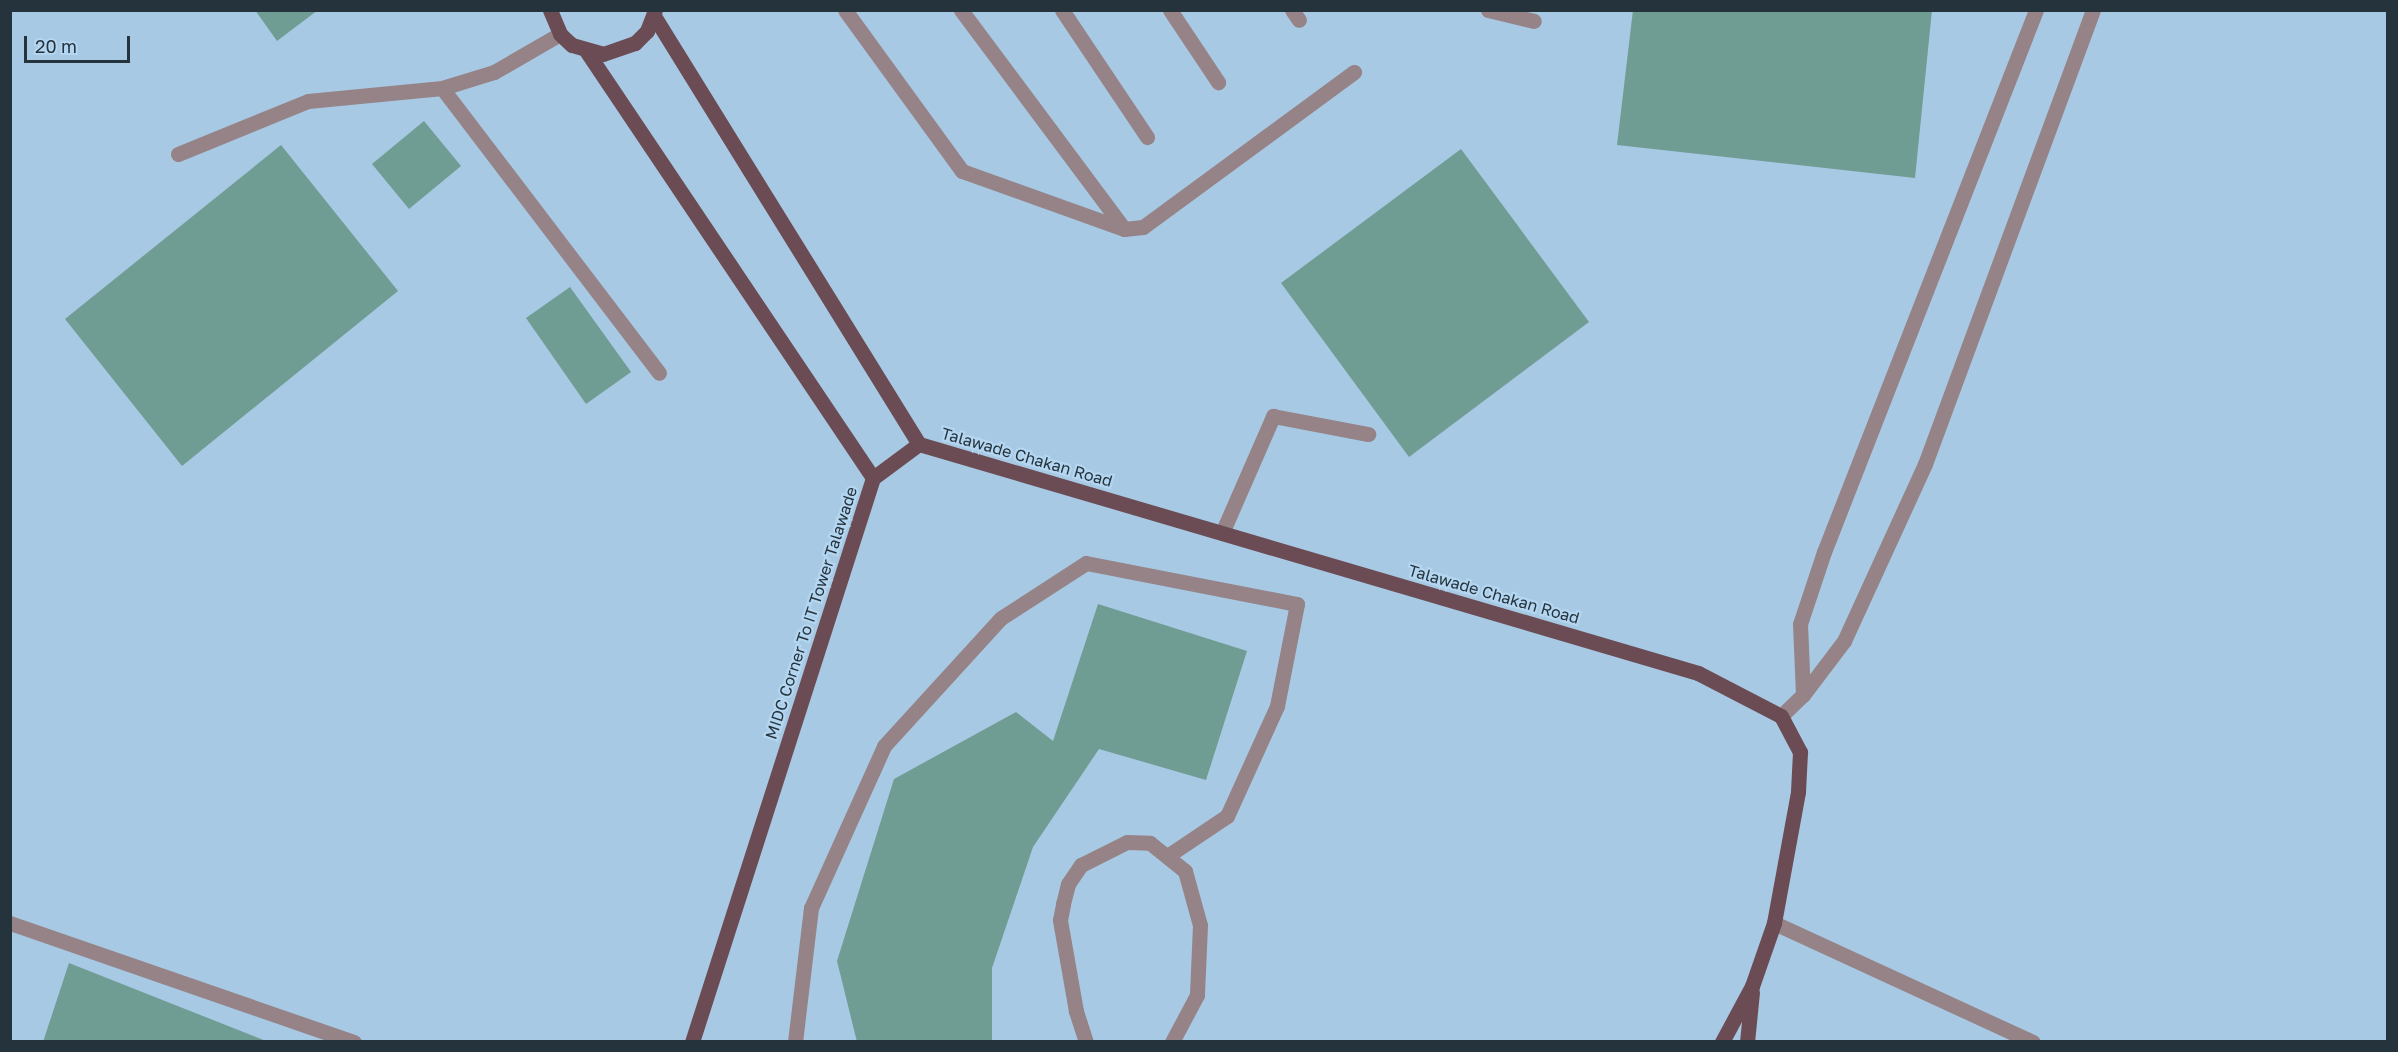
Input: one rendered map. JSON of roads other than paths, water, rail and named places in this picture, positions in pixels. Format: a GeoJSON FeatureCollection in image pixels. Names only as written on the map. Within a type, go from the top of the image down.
{"type":"FeatureCollection","features":[{"type":"Feature","properties":{"kind":"main road"},"geometry":{"type":"LineString","coordinates":[[550,10],[560,34],[587,52],[612,53],[635,44],[655,13],[919,444],[873,478]]}},
{"type":"Feature","properties":{"kind":"main road","name":"MIDC Corner To IT Tower Talawade"},"geometry":{"type":"LineString","coordinates":[[587,52],[873,478],[692,1041]]}},
{"type":"Feature","properties":{"kind":"main road","name":"Talawade Chakan Road"},"geometry":{"type":"LineString","coordinates":[[919,444],[1698,673],[1747,695],[1781,716]]}},
{"type":"Feature","properties":{"kind":"main road"},"geometry":{"type":"LineString","coordinates":[[1722,1041],[1752,987],[1774,923],[1798,792],[1800,752],[1781,716]]}},
{"type":"Feature","properties":{"kind":"main road"},"geometry":{"type":"LineString","coordinates":[[1747,1041],[1752,987]]}},
{"type":"Feature","properties":{"kind":"lane"},"geometry":{"type":"LineString","coordinates":[[845,10],[962,171],[1125,229],[1143,227],[1354,72]]}},
{"type":"Feature","properties":{"kind":"lane"},"geometry":{"type":"LineString","coordinates":[[961,10],[1125,229]]}},
{"type":"Feature","properties":{"kind":"lane"},"geometry":{"type":"LineString","coordinates":[[1062,10],[1148,137]]}},
{"type":"Feature","properties":{"kind":"lane"},"geometry":{"type":"LineString","coordinates":[[1170,10],[1218,82]]}},
{"type":"Feature","properties":{"kind":"lane"},"geometry":{"type":"LineString","coordinates":[[1488,10],[1534,21]]}},
{"type":"Feature","properties":{"kind":"lane"},"geometry":{"type":"LineString","coordinates":[[1803,695],[1800,624],[1824,552],[2036,10]]}},
{"type":"Feature","properties":{"kind":"lane"},"geometry":{"type":"LineString","coordinates":[[1781,716],[1803,695],[1844,641],[1925,464],[2093,10]]}},
{"type":"Feature","properties":{"kind":"lane"},"geometry":{"type":"LineString","coordinates":[[178,154],[308,101],[442,88],[494,72],[560,34]]}},
{"type":"Feature","properties":{"kind":"lane"},"geometry":{"type":"LineString","coordinates":[[442,88],[659,373]]}},
{"type":"Feature","properties":{"kind":"lane"},"geometry":{"type":"LineString","coordinates":[[1222,533],[1273,416],[1368,434]]}},
{"type":"Feature","properties":{"kind":"lane"},"geometry":{"type":"LineString","coordinates":[[795,1041],[811,908],[884,746],[1001,618],[1086,563],[1297,604],[1277,706],[1227,816],[1169,855]]}},
{"type":"Feature","properties":{"kind":"lane"},"geometry":{"type":"LineString","coordinates":[[1086,1041],[1076,1011],[1060,920],[1068,884],[1081,865],[1127,842],[1150,843],[1169,855],[1185,871],[1200,926],[1201,964],[1197,995],[1172,1041]]}},
{"type":"Feature","properties":{"kind":"lane"},"geometry":{"type":"LineString","coordinates":[[10,923],[354,1041]]}},
{"type":"Feature","properties":{"kind":"lane"},"geometry":{"type":"LineString","coordinates":[[1774,923],[2033,1041]]}}]}
